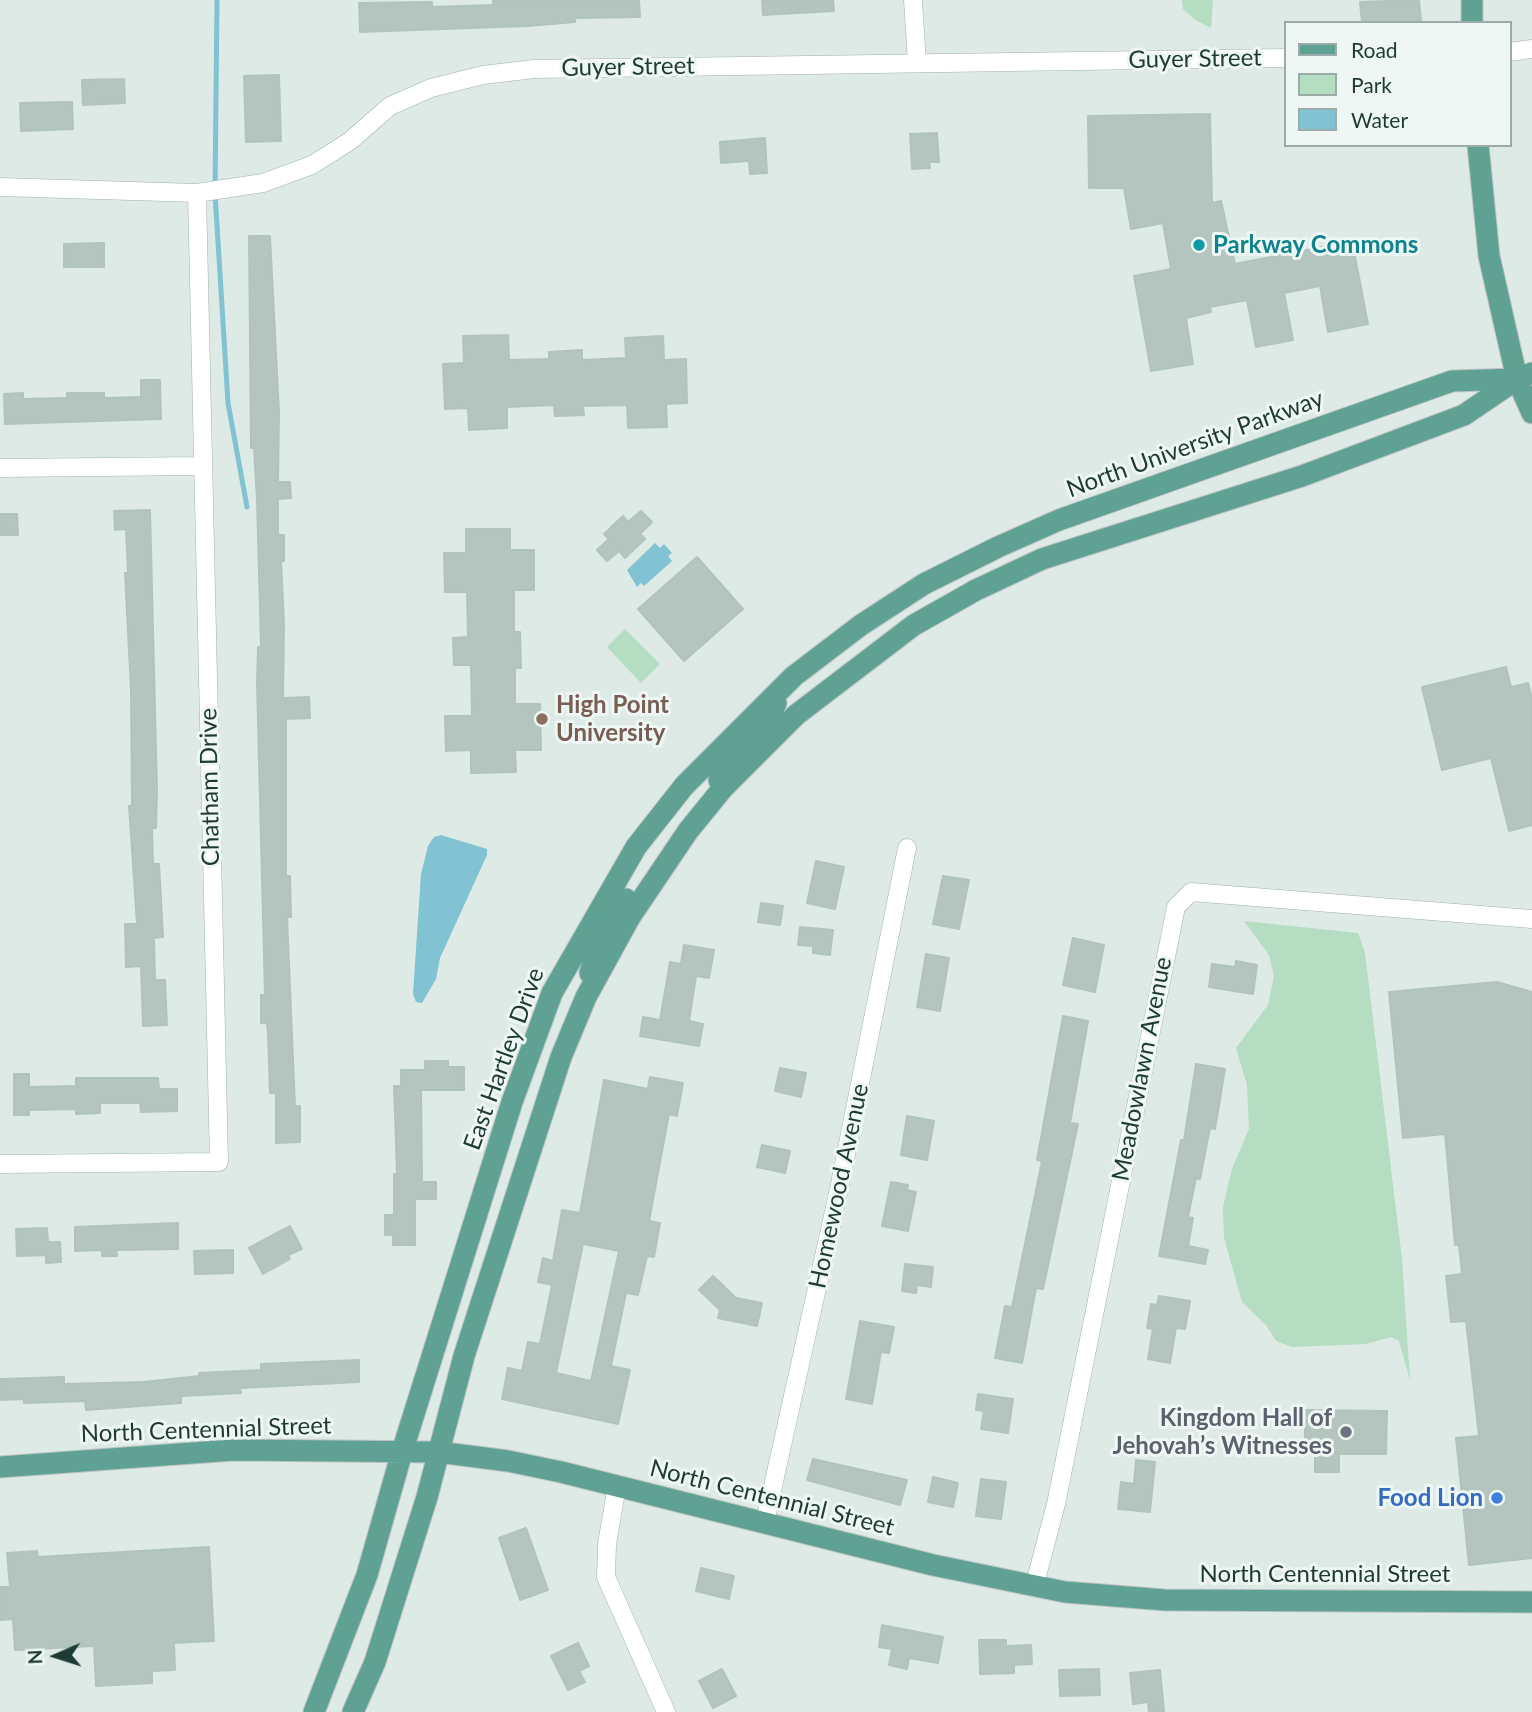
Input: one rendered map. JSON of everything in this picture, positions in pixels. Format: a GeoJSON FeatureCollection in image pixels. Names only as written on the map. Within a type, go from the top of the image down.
{"type":"FeatureCollection","features":[{"type":"Feature","properties":{"kind":"main road"},"geometry":{"type":"LineString","coordinates":[[1472,0],[1472,21]]}},
{"type":"Feature","properties":{"kind":"main road"},"geometry":{"type":"LineString","coordinates":[[1478,147],[1489,256],[1525,376],[1532,413]]}},
{"type":"Feature","properties":{"kind":"main road"},"geometry":{"type":"LineString","coordinates":[[353,1712],[375,1662],[464,1356],[562,1057],[580,1013],[630,917],[688,831],[723,788],[796,715],[914,625],[976,590],[1042,559],[1302,476],[1464,415],[1525,376]]}},
{"type":"Feature","properties":{"kind":"main road","name":"North University Parkway"},"geometry":{"type":"LineString","coordinates":[[902,597],[998,547],[1059,520],[1238,456],[1452,381],[1525,376]]}},
{"type":"Feature","properties":{"kind":"main road","name":"East Hartley Drive"},"geometry":{"type":"LineString","coordinates":[[402,1452],[512,1102],[552,993],[636,847],[684,786],[782,688],[860,625],[902,597]]}},
{"type":"Feature","properties":{"kind":"main road"},"geometry":{"type":"LineString","coordinates":[[723,788],[719,780],[720,770],[767,724],[782,688]]}},
{"type":"Feature","properties":{"kind":"main road"},"geometry":{"type":"LineString","coordinates":[[580,1013],[598,941],[687,810],[689,800],[684,786]]}},
{"type":"Feature","properties":{"kind":"main road","name":"North Centennial Street"},"geometry":{"type":"LineString","coordinates":[[0,1467],[234,1450],[438,1452],[508,1461],[933,1565],[1034,1587],[1164,1600],[1532,1602]]}},
{"type":"Feature","properties":{"kind":"main road"},"geometry":{"type":"LineString","coordinates":[[314,1712],[367,1575],[402,1452]]}},
{"type":"Feature","properties":{"kind":"street"},"geometry":{"type":"LineString","coordinates":[[913,0],[917,63]]}},
{"type":"Feature","properties":{"kind":"street"},"geometry":{"type":"LineString","coordinates":[[1511,52],[1532,49]]}},
{"type":"Feature","properties":{"kind":"street","name":"Guyer Street"},"geometry":{"type":"LineString","coordinates":[[0,187],[197,193],[263,183],[312,165],[350,141],[390,106],[431,88],[483,75],[534,69],[1284,58]]}},
{"type":"Feature","properties":{"kind":"street","name":"Chatham Drive"},"geometry":{"type":"LineString","coordinates":[[0,1164],[219,1161],[197,193]]}},
{"type":"Feature","properties":{"kind":"street"},"geometry":{"type":"LineString","coordinates":[[0,468],[202,466]]}},
{"type":"Feature","properties":{"kind":"street","name":"Homewood Avenue"},"geometry":{"type":"LineString","coordinates":[[765,1522],[839,1189],[907,848]]}},
{"type":"Feature","properties":{"kind":"street","name":"Meadowlawn Avenue"},"geometry":{"type":"LineString","coordinates":[[1034,1587],[1056,1504],[1176,907],[1191,892],[1532,919]]}},
{"type":"Feature","properties":{"kind":"street"},"geometry":{"type":"LineString","coordinates":[[617,1486],[607,1544],[606,1577],[666,1712]]}},
{"type":"Feature","properties":{"kind":"green space"},"geometry":{"type":"Polygon","coordinates":[[[1182,0],[1213,0],[1211,28],[1195,20],[1183,9],[1182,0]]]}},
{"type":"Feature","properties":{"kind":"green space"},"geometry":{"type":"Polygon","coordinates":[[[625,629],[660,664],[641,683],[607,647],[625,629]]]}},
{"type":"Feature","properties":{"kind":"green space"},"geometry":{"type":"Polygon","coordinates":[[[1244,921],[1358,933],[1365,953],[1402,1259],[1410,1380],[1399,1341],[1391,1337],[1366,1344],[1292,1347],[1276,1341],[1266,1325],[1242,1302],[1224,1238],[1223,1207],[1232,1169],[1249,1129],[1247,1085],[1236,1048],[1268,1005],[1274,976],[1269,955],[1244,921]]]}},
{"type":"Feature","properties":{"kind":"water"},"geometry":{"type":"Polygon","coordinates":[[[655,543],[660,548],[664,544],[672,553],[668,556],[672,561],[644,586],[641,583],[637,587],[627,570],[655,543]]]}},
{"type":"Feature","properties":{"kind":"water"},"geometry":{"type":"Polygon","coordinates":[[[441,835],[487,849],[487,855],[440,958],[436,979],[422,1003],[416,1002],[413,994],[421,874],[428,846],[434,837],[441,835]]]}},
{"type":"Feature","properties":{"kind":"building"},"geometry":{"type":"Polygon","coordinates":[[[639,0],[640,17],[575,18],[575,22],[528,26],[360,32],[359,3],[432,2],[432,7],[493,5],[493,1],[639,0]]]}},
{"type":"Feature","properties":{"kind":"building"},"geometry":{"type":"Polygon","coordinates":[[[762,0],[833,0],[834,11],[763,15],[762,0]]]}},
{"type":"Feature","properties":{"kind":"building"},"geometry":{"type":"Polygon","coordinates":[[[1419,0],[1421,21],[1362,21],[1360,2],[1419,0]]]}},
{"type":"Feature","properties":{"kind":"building"},"geometry":{"type":"Polygon","coordinates":[[[279,75],[281,141],[246,142],[244,76],[279,75]]]}},
{"type":"Feature","properties":{"kind":"building"},"geometry":{"type":"Polygon","coordinates":[[[124,79],[125,103],[83,105],[82,80],[124,79]]]}},
{"type":"Feature","properties":{"kind":"building"},"geometry":{"type":"Polygon","coordinates":[[[72,102],[73,129],[21,131],[20,103],[72,102]]]}},
{"type":"Feature","properties":{"kind":"building","name":"Parkway Commons"},"geometry":{"type":"Polygon","coordinates":[[[1210,114],[1212,203],[1221,201],[1235,264],[1352,241],[1368,324],[1328,332],[1320,286],[1284,293],[1293,340],[1256,347],[1247,300],[1210,307],[1211,312],[1186,318],[1193,364],[1151,371],[1134,276],[1171,269],[1163,223],[1131,229],[1124,188],[1089,188],[1088,116],[1210,114]]]}},
{"type":"Feature","properties":{"kind":"building"},"geometry":{"type":"Polygon","coordinates":[[[937,133],[939,162],[929,162],[930,168],[912,169],[910,134],[937,133]]]}},
{"type":"Feature","properties":{"kind":"building"},"geometry":{"type":"Polygon","coordinates":[[[765,138],[767,173],[750,174],[749,161],[721,163],[720,142],[765,138]]]}},
{"type":"Feature","properties":{"kind":"building"},"geometry":{"type":"Polygon","coordinates":[[[249,236],[270,236],[279,412],[278,482],[290,482],[291,498],[278,499],[278,535],[284,535],[284,561],[281,561],[283,698],[309,697],[310,718],[286,719],[286,876],[290,876],[291,917],[287,917],[295,1106],[300,1106],[300,1142],[276,1143],[276,1093],[270,1093],[267,1023],[261,1023],[261,995],[265,995],[257,683],[258,647],[261,647],[257,499],[254,448],[251,448],[249,236]]]}},
{"type":"Feature","properties":{"kind":"building"},"geometry":{"type":"Polygon","coordinates":[[[104,243],[104,267],[64,267],[64,244],[104,243]]]}},
{"type":"Feature","properties":{"kind":"building"},"geometry":{"type":"Polygon","coordinates":[[[508,335],[509,360],[549,359],[549,352],[582,350],[582,360],[626,358],[625,338],[663,336],[664,360],[686,359],[687,403],[666,404],[667,427],[628,428],[627,405],[583,406],[584,415],[555,416],[554,405],[507,407],[507,428],[469,430],[468,408],[445,409],[443,364],[464,363],[463,336],[508,335]]]}},
{"type":"Feature","properties":{"kind":"building"},"geometry":{"type":"Polygon","coordinates":[[[141,380],[160,380],[161,419],[5,424],[4,394],[23,393],[23,399],[67,398],[67,393],[104,393],[104,398],[141,397],[141,380]]]}},
{"type":"Feature","properties":{"kind":"building"},"geometry":{"type":"Polygon","coordinates":[[[150,510],[157,791],[156,828],[152,828],[153,864],[159,864],[163,937],[154,938],[155,980],[165,980],[167,1025],[143,1026],[141,966],[126,967],[125,924],[137,924],[129,806],[132,806],[131,690],[125,573],[128,573],[126,529],[115,530],[114,511],[150,510]]]}},
{"type":"Feature","properties":{"kind":"building"},"geometry":{"type":"Polygon","coordinates":[[[641,511],[652,522],[640,534],[645,539],[625,558],[619,551],[607,561],[597,550],[609,539],[604,534],[623,516],[628,522],[641,511]]]}},
{"type":"Feature","properties":{"kind":"building"},"geometry":{"type":"Polygon","coordinates":[[[0,514],[17,514],[18,535],[0,535],[0,514]]]}},
{"type":"Feature","properties":{"kind":"building"},"geometry":{"type":"Polygon","coordinates":[[[466,529],[510,529],[510,550],[534,550],[534,590],[514,590],[514,632],[520,632],[521,668],[515,668],[515,704],[540,704],[541,750],[515,750],[516,772],[471,773],[471,750],[446,751],[445,716],[472,716],[471,665],[454,665],[453,638],[468,637],[467,592],[445,592],[444,553],[466,553],[466,529]]]}},
{"type":"Feature","properties":{"kind":"building"},"geometry":{"type":"Polygon","coordinates":[[[697,557],[743,609],[684,661],[638,609],[697,557]]]}},
{"type":"Feature","properties":{"kind":"building"},"geometry":{"type":"Polygon","coordinates":[[[1506,667],[1511,687],[1528,683],[1532,699],[1532,825],[1509,831],[1491,758],[1442,770],[1422,687],[1506,667]]]}},
{"type":"Feature","properties":{"kind":"building"},"geometry":{"type":"Polygon","coordinates":[[[816,861],[844,867],[835,909],[807,903],[816,861]]]}},
{"type":"Feature","properties":{"kind":"building"},"geometry":{"type":"Polygon","coordinates":[[[943,876],[969,880],[959,929],[933,924],[943,876]]]}},
{"type":"Feature","properties":{"kind":"building"},"geometry":{"type":"Polygon","coordinates":[[[761,903],[783,906],[780,925],[758,922],[761,903]]]}},
{"type":"Feature","properties":{"kind":"building"},"geometry":{"type":"Polygon","coordinates":[[[800,927],[833,930],[830,955],[813,953],[813,946],[798,945],[800,927]]]}},
{"type":"Feature","properties":{"kind":"building"},"geometry":{"type":"Polygon","coordinates":[[[1073,938],[1104,945],[1095,992],[1063,985],[1073,938]]]}},
{"type":"Feature","properties":{"kind":"building"},"geometry":{"type":"Polygon","coordinates":[[[684,945],[714,950],[709,978],[696,976],[689,1021],[703,1024],[699,1046],[640,1036],[643,1017],[660,1020],[670,962],[681,964],[684,945]]]}},
{"type":"Feature","properties":{"kind":"building"},"geometry":{"type":"Polygon","coordinates":[[[926,954],[949,958],[940,1011],[917,1007],[926,954]]]}},
{"type":"Feature","properties":{"kind":"building"},"geometry":{"type":"Polygon","coordinates":[[[1236,961],[1257,965],[1253,994],[1209,987],[1212,964],[1235,967],[1236,961]]]}},
{"type":"Feature","properties":{"kind":"building"},"geometry":{"type":"Polygon","coordinates":[[[1497,982],[1532,992],[1532,1558],[1469,1565],[1456,1438],[1479,1436],[1466,1321],[1451,1322],[1446,1276],[1462,1274],[1459,1245],[1455,1245],[1445,1134],[1403,1138],[1389,992],[1497,982]]]}},
{"type":"Feature","properties":{"kind":"building"},"geometry":{"type":"Polygon","coordinates":[[[1063,1016],[1088,1021],[1070,1123],[1078,1124],[1043,1289],[1036,1288],[1022,1363],[995,1358],[1005,1306],[1012,1307],[1042,1161],[1037,1160],[1063,1016]]]}},
{"type":"Feature","properties":{"kind":"building"},"geometry":{"type":"Polygon","coordinates":[[[425,1061],[448,1061],[448,1067],[464,1067],[464,1090],[421,1090],[422,1182],[436,1182],[436,1199],[415,1199],[415,1245],[393,1245],[393,1235],[385,1235],[385,1215],[394,1215],[394,1174],[397,1174],[394,1086],[401,1086],[401,1070],[425,1070],[425,1061]]]}},
{"type":"Feature","properties":{"kind":"building"},"geometry":{"type":"Polygon","coordinates":[[[1196,1064],[1225,1069],[1215,1129],[1210,1128],[1200,1179],[1196,1178],[1188,1217],[1193,1218],[1188,1246],[1208,1250],[1205,1264],[1159,1256],[1181,1140],[1184,1140],[1196,1064]]]}},
{"type":"Feature","properties":{"kind":"building"},"geometry":{"type":"Polygon","coordinates":[[[780,1068],[806,1073],[801,1097],[775,1091],[780,1068]]]}},
{"type":"Feature","properties":{"kind":"building"},"geometry":{"type":"Polygon","coordinates":[[[14,1074],[29,1074],[29,1087],[76,1086],[76,1078],[158,1078],[159,1089],[177,1089],[177,1111],[141,1112],[140,1103],[100,1103],[100,1113],[76,1114],[76,1109],[29,1110],[29,1115],[14,1115],[14,1074]]]}},
{"type":"Feature","properties":{"kind":"building"},"geometry":{"type":"Polygon","coordinates":[[[650,1077],[683,1083],[677,1116],[669,1114],[649,1221],[660,1223],[654,1257],[647,1256],[638,1295],[626,1293],[611,1366],[630,1370],[618,1424],[502,1399],[508,1368],[522,1371],[528,1342],[540,1344],[552,1285],[538,1282],[543,1258],[553,1261],[562,1210],[580,1213],[604,1080],[648,1089],[650,1077]],[[583,1244],[556,1373],[591,1381],[619,1251],[583,1244]]]}},
{"type":"Feature","properties":{"kind":"building"},"geometry":{"type":"Polygon","coordinates":[[[907,1116],[934,1121],[927,1160],[901,1155],[907,1116]]]}},
{"type":"Feature","properties":{"kind":"building"},"geometry":{"type":"Polygon","coordinates":[[[762,1145],[790,1151],[785,1173],[757,1167],[762,1145]]]}},
{"type":"Feature","properties":{"kind":"building"},"geometry":{"type":"Polygon","coordinates":[[[891,1182],[908,1185],[907,1190],[916,1192],[908,1231],[882,1226],[891,1182]]]}},
{"type":"Feature","properties":{"kind":"building"},"geometry":{"type":"Polygon","coordinates":[[[178,1223],[178,1249],[116,1250],[117,1256],[102,1256],[102,1250],[75,1251],[75,1227],[178,1223]]]}},
{"type":"Feature","properties":{"kind":"building"},"geometry":{"type":"Polygon","coordinates":[[[290,1226],[302,1249],[288,1255],[290,1259],[263,1274],[249,1248],[290,1226]]]}},
{"type":"Feature","properties":{"kind":"building"},"geometry":{"type":"Polygon","coordinates":[[[47,1228],[48,1242],[60,1242],[61,1262],[46,1263],[46,1255],[17,1256],[16,1229],[47,1228]]]}},
{"type":"Feature","properties":{"kind":"building"},"geometry":{"type":"Polygon","coordinates":[[[233,1250],[233,1273],[195,1274],[194,1251],[233,1250]]]}},
{"type":"Feature","properties":{"kind":"building"},"geometry":{"type":"Polygon","coordinates":[[[905,1264],[933,1267],[931,1287],[917,1285],[916,1293],[902,1291],[905,1264]]]}},
{"type":"Feature","properties":{"kind":"building"},"geometry":{"type":"Polygon","coordinates":[[[713,1276],[736,1298],[762,1303],[757,1326],[718,1318],[720,1310],[699,1290],[713,1276]]]}},
{"type":"Feature","properties":{"kind":"building"},"geometry":{"type":"Polygon","coordinates":[[[1159,1296],[1190,1301],[1185,1329],[1176,1328],[1170,1363],[1148,1359],[1153,1329],[1147,1328],[1151,1304],[1157,1305],[1159,1296]]]}},
{"type":"Feature","properties":{"kind":"building"},"geometry":{"type":"Polygon","coordinates":[[[860,1321],[894,1327],[889,1353],[881,1352],[872,1404],[846,1399],[860,1321]]]}},
{"type":"Feature","properties":{"kind":"building"},"geometry":{"type":"Polygon","coordinates":[[[359,1360],[359,1382],[240,1388],[241,1393],[181,1396],[181,1403],[86,1410],[85,1401],[24,1403],[24,1399],[0,1400],[0,1379],[64,1377],[64,1384],[144,1382],[199,1376],[199,1373],[261,1370],[261,1364],[359,1360]]]}},
{"type":"Feature","properties":{"kind":"building"},"geometry":{"type":"Polygon","coordinates":[[[978,1394],[1013,1399],[1008,1433],[981,1429],[984,1411],[976,1410],[978,1394]]]}},
{"type":"Feature","properties":{"kind":"building","name":"Kingdom Hall of Jehovah’s Witnesses"},"geometry":{"type":"Polygon","coordinates":[[[1305,1410],[1387,1411],[1386,1454],[1339,1454],[1339,1472],[1315,1472],[1315,1452],[1305,1453],[1305,1410]]]}},
{"type":"Feature","properties":{"kind":"building"},"geometry":{"type":"Polygon","coordinates":[[[813,1459],[907,1480],[900,1505],[807,1480],[813,1459]]]}},
{"type":"Feature","properties":{"kind":"building"},"geometry":{"type":"Polygon","coordinates":[[[1136,1460],[1155,1462],[1150,1512],[1118,1509],[1121,1482],[1134,1484],[1136,1460]]]}},
{"type":"Feature","properties":{"kind":"building"},"geometry":{"type":"Polygon","coordinates":[[[933,1477],[958,1483],[953,1507],[928,1502],[933,1477]]]}},
{"type":"Feature","properties":{"kind":"building"},"geometry":{"type":"Polygon","coordinates":[[[981,1479],[1006,1482],[1001,1519],[976,1516],[981,1479]]]}},
{"type":"Feature","properties":{"kind":"building"},"geometry":{"type":"Polygon","coordinates":[[[526,1528],[548,1590],[520,1600],[499,1538],[526,1528]]]}},
{"type":"Feature","properties":{"kind":"building"},"geometry":{"type":"Polygon","coordinates":[[[209,1547],[214,1641],[174,1643],[175,1670],[152,1671],[152,1683],[96,1686],[94,1646],[15,1650],[13,1619],[0,1620],[0,1587],[10,1587],[7,1553],[37,1551],[38,1557],[209,1547]]]}},
{"type":"Feature","properties":{"kind":"building"},"geometry":{"type":"Polygon","coordinates":[[[701,1568],[734,1576],[729,1599],[696,1591],[701,1568]]]}},
{"type":"Feature","properties":{"kind":"building"},"geometry":{"type":"Polygon","coordinates":[[[882,1625],[943,1637],[938,1663],[909,1658],[907,1669],[889,1665],[892,1649],[879,1647],[882,1625]]]}},
{"type":"Feature","properties":{"kind":"building"},"geometry":{"type":"Polygon","coordinates":[[[979,1640],[1006,1640],[1006,1646],[1031,1645],[1032,1664],[1014,1665],[1014,1673],[980,1674],[979,1640]]]}},
{"type":"Feature","properties":{"kind":"building"},"geometry":{"type":"Polygon","coordinates":[[[578,1643],[589,1666],[579,1671],[585,1682],[568,1690],[551,1656],[578,1643]]]}},
{"type":"Feature","properties":{"kind":"building"},"geometry":{"type":"Polygon","coordinates":[[[722,1669],[736,1696],[713,1708],[699,1681],[722,1669]]]}},
{"type":"Feature","properties":{"kind":"building"},"geometry":{"type":"Polygon","coordinates":[[[1099,1669],[1100,1695],[1060,1696],[1059,1670],[1099,1669]]]}},
{"type":"Feature","properties":{"kind":"building"},"geometry":{"type":"Polygon","coordinates":[[[1160,1670],[1164,1712],[1149,1712],[1148,1702],[1133,1704],[1130,1673],[1160,1670]]]}},
{"type":"Feature","properties":{"kind":"waterway"},"geometry":{"type":"LineString","coordinates":[[217,0],[215,193],[228,403],[247,507]]}},
{"type":"Feature","properties":{"kind":"place","name":"Parkway Commons"},"geometry":{"type":"Point","coordinates":[1199,245]}},
{"type":"Feature","properties":{"kind":"place","name":"High Point University"},"geometry":{"type":"Point","coordinates":[542,719]}},
{"type":"Feature","properties":{"kind":"place","name":"Kingdom Hall of Jehovah’s Witnesses"},"geometry":{"type":"Point","coordinates":[1346,1432]}},
{"type":"Feature","properties":{"kind":"place","name":"Food Lion"},"geometry":{"type":"Point","coordinates":[1497,1498]}}]}
